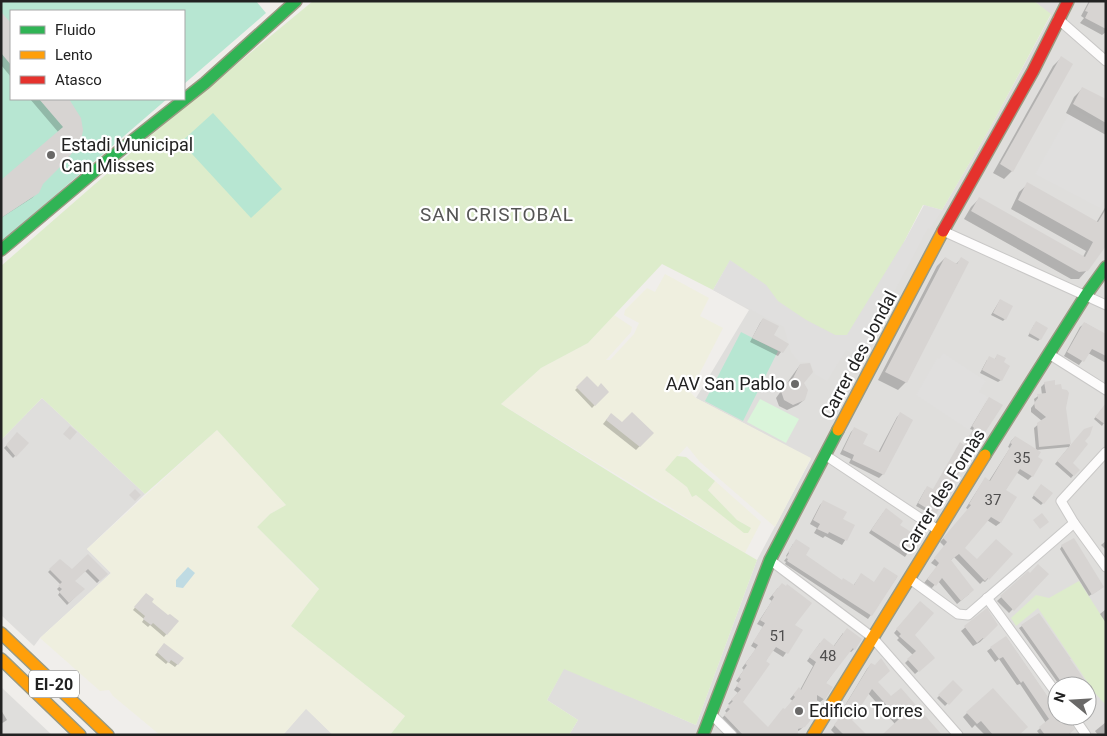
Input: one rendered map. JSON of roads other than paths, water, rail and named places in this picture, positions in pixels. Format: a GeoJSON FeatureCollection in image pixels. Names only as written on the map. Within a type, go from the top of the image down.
{"type":"FeatureCollection","features":[{"type":"Feature","properties":{"kind":"main road"},"geometry":{"type":"LineString","coordinates":[[185,99],[296,1]]}},
{"type":"Feature","properties":{"kind":"main road","name":"Carrer des Jondal"},"geometry":{"type":"LineString","coordinates":[[703,735],[770,560],[943,231],[1033,71],[1068,1]]}},
{"type":"Feature","properties":{"kind":"main road"},"geometry":{"type":"LineString","coordinates":[[1,250],[108,160],[184,100]]}},
{"type":"Feature","properties":{"kind":"main road","name":"Carrer des Fornàs"},"geometry":{"type":"LineString","coordinates":[[813,735],[938,530],[1086,295],[1106,268]]}},
{"type":"Feature","properties":{"kind":"main road","name":"EI-20"},"geometry":{"type":"LineString","coordinates":[[1,633],[108,735]]}},
{"type":"Feature","properties":{"kind":"main road","name":"EI-20"},"geometry":{"type":"LineString","coordinates":[[3,665],[80,735]]}},
{"type":"Feature","properties":{"kind":"street"},"geometry":{"type":"LineString","coordinates":[[1058,19],[1106,61]]}},
{"type":"Feature","properties":{"kind":"street"},"geometry":{"type":"LineString","coordinates":[[943,231],[1106,305]]}},
{"type":"Feature","properties":{"kind":"street"},"geometry":{"type":"LineString","coordinates":[[1049,354],[1106,390]]}},
{"type":"Feature","properties":{"kind":"street"},"geometry":{"type":"LineString","coordinates":[[1106,452],[1060,501],[1106,567]]}},
{"type":"Feature","properties":{"kind":"street"},"geometry":{"type":"LineString","coordinates":[[825,456],[938,530]]}},
{"type":"Feature","properties":{"kind":"street"},"geometry":{"type":"LineString","coordinates":[[910,578],[958,614],[968,615],[1074,523]]}},
{"type":"Feature","properties":{"kind":"street"},"geometry":{"type":"LineString","coordinates":[[770,560],[872,637],[958,735]]}},
{"type":"Feature","properties":{"kind":"street"},"geometry":{"type":"LineString","coordinates":[[988,598],[1047,680]]}},
{"type":"Feature","properties":{"kind":"street"},"geometry":{"type":"LineString","coordinates":[[711,714],[732,735]]}},
{"type":"Feature","properties":{"kind":"water"},"geometry":{"type":"Polygon","coordinates":[[[188,567],[195,573],[183,588],[176,587],[176,580],[188,567]]]}},
{"type":"Feature","properties":{"kind":"place","name":"Estadi Municipal Can Misses"},"geometry":{"type":"Point","coordinates":[51,155]}},
{"type":"Feature","properties":{"kind":"place","name":"AAV San Pablo"},"geometry":{"type":"Point","coordinates":[795,384]}},
{"type":"Feature","properties":{"kind":"place","name":"Edificio Torres"},"geometry":{"type":"Point","coordinates":[799,711]}},
{"type":"Feature","properties":{"kind":"district","name":"SAN CRISTOBAL"},"geometry":{"type":"Point","coordinates":[497,214]}}]}
